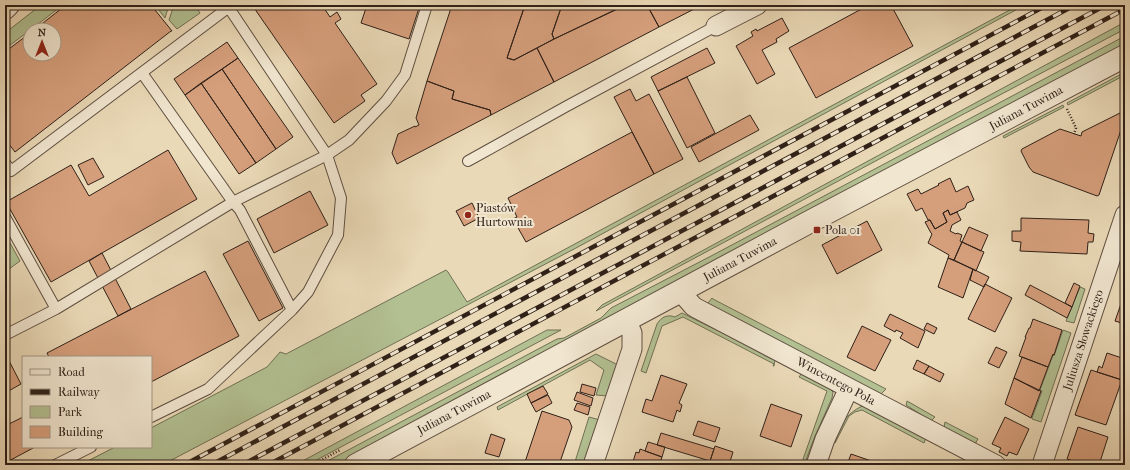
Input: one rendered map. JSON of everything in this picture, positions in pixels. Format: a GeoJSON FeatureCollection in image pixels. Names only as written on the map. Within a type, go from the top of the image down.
{"type":"FeatureCollection","features":[{"type":"Feature","properties":{"kind":"street"},"geometry":{"type":"LineString","coordinates":[[5,8],[8,5]]}},
{"type":"Feature","properties":{"kind":"street"},"geometry":{"type":"LineString","coordinates":[[716,26],[757,5]]}},
{"type":"Feature","properties":{"kind":"street","name":"Juliana Tuwima"},"geometry":{"type":"LineString","coordinates":[[356,465],[813,220],[1125,56]]}},
{"type":"Feature","properties":{"kind":"street","name":"Juliusza Słowackiego"},"geometry":{"type":"LineString","coordinates":[[1042,465],[1125,215]]}},
{"type":"Feature","properties":{"kind":"street","name":"Wincentego Pola"},"geometry":{"type":"LineString","coordinates":[[680,291],[696,308],[996,465]]}},
{"type":"Feature","properties":{"kind":"street"},"geometry":{"type":"LineString","coordinates":[[592,465],[632,349],[632,333],[626,320]]}},
{"type":"Feature","properties":{"kind":"street"},"geometry":{"type":"LineString","coordinates":[[816,465],[825,439],[849,388]]}},
{"type":"Feature","properties":{"kind":"lane"},"geometry":{"type":"LineString","coordinates":[[5,335],[56,309],[233,202],[327,154],[349,140],[386,101],[405,75],[427,5]]}},
{"type":"Feature","properties":{"kind":"lane"},"geometry":{"type":"LineString","coordinates":[[5,163],[8,174],[228,6],[327,154],[341,198],[338,235],[308,292],[292,310],[208,389],[152,417]]}},
{"type":"Feature","properties":{"kind":"lane"},"geometry":{"type":"LineString","coordinates":[[468,161],[716,26]]}},
{"type":"Feature","properties":{"kind":"lane"},"geometry":{"type":"LineString","coordinates":[[142,73],[240,210],[292,310]]}},
{"type":"Feature","properties":{"kind":"lane"},"geometry":{"type":"LineString","coordinates":[[5,217],[56,309]]}},
{"type":"Feature","properties":{"kind":"lane"},"geometry":{"type":"LineString","coordinates":[[55,465],[89,448]]}},
{"type":"Feature","properties":{"kind":"path"},"geometry":{"type":"LineString","coordinates":[[1065,106],[1076,128],[1074,134]]}},
{"type":"Feature","properties":{"kind":"green space"},"geometry":{"type":"Polygon","coordinates":[[[41,5],[63,5],[41,22],[22,22],[22,36],[5,49],[5,33],[41,5]]]}},
{"type":"Feature","properties":{"kind":"green space"},"geometry":{"type":"Polygon","coordinates":[[[155,5],[169,5],[165,18],[155,5]]]}},
{"type":"Feature","properties":{"kind":"green space"},"geometry":{"type":"Polygon","coordinates":[[[174,5],[195,5],[200,13],[177,29],[169,20],[174,5]]]}},
{"type":"Feature","properties":{"kind":"green space"},"geometry":{"type":"Polygon","coordinates":[[[1019,5],[1025,5],[576,248],[162,465],[80,465],[113,448],[152,448],[152,427],[267,367],[280,352],[286,354],[446,270],[467,302],[1019,5]]]}},
{"type":"Feature","properties":{"kind":"green space"},"geometry":{"type":"Polygon","coordinates":[[[1125,22],[1125,29],[596,311],[602,305],[1125,22]]]}},
{"type":"Feature","properties":{"kind":"green space"},"geometry":{"type":"Polygon","coordinates":[[[1125,36],[1125,46],[705,267],[337,465],[320,465],[557,339],[564,338],[601,318],[611,308],[1125,36]]]}},
{"type":"Feature","properties":{"kind":"green space"},"geometry":{"type":"Polygon","coordinates":[[[1125,72],[1125,75],[1068,105],[1067,103],[1125,72]]]}},
{"type":"Feature","properties":{"kind":"green space"},"geometry":{"type":"Polygon","coordinates":[[[1063,105],[1064,107],[1004,138],[1003,136],[1063,105]]]}},
{"type":"Feature","properties":{"kind":"green space"},"geometry":{"type":"Polygon","coordinates":[[[5,234],[20,261],[5,272],[5,257],[10,253],[5,247],[5,234]]]}},
{"type":"Feature","properties":{"kind":"green space"},"geometry":{"type":"Polygon","coordinates":[[[1080,287],[1085,289],[1074,323],[1066,321],[1080,287]]]}},
{"type":"Feature","properties":{"kind":"green space"},"geometry":{"type":"Polygon","coordinates":[[[712,298],[886,389],[880,395],[710,306],[708,303],[712,298]]]}},
{"type":"Feature","properties":{"kind":"green space"},"geometry":{"type":"Polygon","coordinates":[[[682,313],[775,359],[774,366],[774,364],[683,317],[662,326],[646,373],[641,371],[657,324],[665,317],[675,317],[682,313]]]}},
{"type":"Feature","properties":{"kind":"green space"},"geometry":{"type":"Polygon","coordinates":[[[547,330],[561,330],[307,465],[295,465],[547,330]]]}},
{"type":"Feature","properties":{"kind":"green space"},"geometry":{"type":"Polygon","coordinates":[[[1063,330],[1071,333],[1041,422],[1032,418],[1042,391],[1040,390],[1063,330]]]}},
{"type":"Feature","properties":{"kind":"green space"},"geometry":{"type":"Polygon","coordinates":[[[596,354],[618,365],[608,396],[596,395],[604,370],[590,360],[498,410],[497,407],[596,354]]]}},
{"type":"Feature","properties":{"kind":"green space"},"geometry":{"type":"Polygon","coordinates":[[[802,373],[829,388],[833,392],[832,398],[804,465],[801,465],[827,391],[799,377],[802,373]]]}},
{"type":"Feature","properties":{"kind":"green space"},"geometry":{"type":"Polygon","coordinates":[[[907,401],[935,417],[931,421],[906,405],[907,401]]]}},
{"type":"Feature","properties":{"kind":"green space"},"geometry":{"type":"Polygon","coordinates":[[[862,406],[867,407],[926,438],[924,443],[862,410],[849,416],[835,443],[841,425],[851,413],[862,406]]]}},
{"type":"Feature","properties":{"kind":"green space"},"geometry":{"type":"Polygon","coordinates":[[[589,417],[600,420],[584,465],[574,465],[589,417]]]}},
{"type":"Feature","properties":{"kind":"green space"},"geometry":{"type":"Polygon","coordinates":[[[945,422],[978,439],[975,444],[944,427],[945,422]]]}},
{"type":"Feature","properties":{"kind":"building"},"geometry":{"type":"Polygon","coordinates":[[[66,5],[151,5],[172,31],[15,152],[5,139],[5,52],[22,39],[22,62],[62,62],[62,22],[44,22],[66,5]]]}},
{"type":"Feature","properties":{"kind":"building"},"geometry":{"type":"Polygon","coordinates":[[[252,5],[322,5],[330,17],[337,12],[341,19],[335,23],[377,84],[361,95],[365,101],[334,123],[252,5]]]}},
{"type":"Feature","properties":{"kind":"building"},"geometry":{"type":"Polygon","coordinates":[[[367,5],[420,5],[409,39],[361,23],[367,5]]]}},
{"type":"Feature","properties":{"kind":"building"},"geometry":{"type":"Polygon","coordinates":[[[452,5],[525,5],[507,58],[514,60],[537,48],[554,82],[491,115],[490,110],[452,99],[454,91],[427,81],[452,5]]]}},
{"type":"Feature","properties":{"kind":"building"},"geometry":{"type":"Polygon","coordinates":[[[525,5],[562,5],[552,34],[554,39],[514,60],[507,58],[525,5]]]}},
{"type":"Feature","properties":{"kind":"building"},"geometry":{"type":"Polygon","coordinates":[[[562,5],[623,6],[554,39],[552,34],[562,5]]]}},
{"type":"Feature","properties":{"kind":"building"},"geometry":{"type":"Polygon","coordinates":[[[626,5],[647,5],[659,27],[554,82],[537,48],[626,5]]]}},
{"type":"Feature","properties":{"kind":"building"},"geometry":{"type":"Polygon","coordinates":[[[647,5],[702,5],[659,27],[647,5]]]}},
{"type":"Feature","properties":{"kind":"building"},"geometry":{"type":"Polygon","coordinates":[[[869,5],[891,5],[913,46],[816,98],[789,48],[869,5]]]}},
{"type":"Feature","properties":{"kind":"building"},"geometry":{"type":"Polygon","coordinates":[[[782,18],[789,31],[776,39],[777,42],[762,50],[775,74],[757,84],[736,46],[753,36],[751,32],[756,29],[757,31],[782,18]]]}},
{"type":"Feature","properties":{"kind":"building"},"geometry":{"type":"Polygon","coordinates":[[[227,42],[238,58],[185,95],[174,79],[227,42]]]}},
{"type":"Feature","properties":{"kind":"building"},"geometry":{"type":"Polygon","coordinates":[[[707,48],[715,63],[658,91],[651,77],[707,48]]]}},
{"type":"Feature","properties":{"kind":"building"},"geometry":{"type":"Polygon","coordinates":[[[238,58],[293,137],[276,149],[222,69],[238,58]]]}},
{"type":"Feature","properties":{"kind":"building"},"geometry":{"type":"Polygon","coordinates":[[[222,69],[276,149],[256,163],[201,83],[222,69]]]}},
{"type":"Feature","properties":{"kind":"building"},"geometry":{"type":"Polygon","coordinates":[[[687,77],[715,133],[687,148],[658,91],[687,77]]]}},
{"type":"Feature","properties":{"kind":"building"},"geometry":{"type":"Polygon","coordinates":[[[427,81],[454,91],[452,99],[490,110],[491,115],[397,164],[392,153],[398,134],[419,125],[416,118],[427,81]]]}},
{"type":"Feature","properties":{"kind":"building"},"geometry":{"type":"Polygon","coordinates":[[[201,83],[256,163],[239,174],[185,95],[201,83]]]}},
{"type":"Feature","properties":{"kind":"building"},"geometry":{"type":"Polygon","coordinates":[[[630,89],[636,101],[649,94],[683,159],[654,174],[614,97],[630,89]]]}},
{"type":"Feature","properties":{"kind":"building"},"geometry":{"type":"Polygon","coordinates":[[[1122,112],[1125,114],[1125,118],[1099,195],[1097,196],[1033,172],[1021,151],[1022,149],[1060,129],[1081,136],[1082,132],[1122,112]]]}},
{"type":"Feature","properties":{"kind":"building"},"geometry":{"type":"Polygon","coordinates":[[[750,115],[759,130],[699,162],[691,147],[750,115]]]}},
{"type":"Feature","properties":{"kind":"building"},"geometry":{"type":"Polygon","coordinates":[[[632,132],[654,174],[526,242],[513,219],[517,217],[508,198],[632,132]]]}},
{"type":"Feature","properties":{"kind":"building"},"geometry":{"type":"Polygon","coordinates":[[[168,150],[197,199],[51,282],[6,202],[71,165],[89,196],[168,150]]]}},
{"type":"Feature","properties":{"kind":"building"},"geometry":{"type":"Polygon","coordinates":[[[93,158],[104,177],[88,185],[78,165],[93,158]]]}},
{"type":"Feature","properties":{"kind":"building"},"geometry":{"type":"Polygon","coordinates":[[[950,178],[956,192],[968,186],[974,200],[967,203],[965,208],[950,215],[948,210],[943,213],[947,222],[935,229],[930,220],[928,220],[922,208],[916,211],[907,194],[918,189],[921,194],[950,178]]]}},
{"type":"Feature","properties":{"kind":"building"},"geometry":{"type":"Polygon","coordinates":[[[310,191],[328,225],[274,253],[257,219],[310,191]]]}},
{"type":"Feature","properties":{"kind":"building","name":"Piastów Hurtownia"},"geometry":{"type":"Polygon","coordinates":[[[472,203],[479,218],[464,226],[456,211],[472,203]]]}},
{"type":"Feature","properties":{"kind":"building"},"geometry":{"type":"Polygon","coordinates":[[[948,210],[950,215],[957,212],[961,220],[952,225],[950,231],[962,235],[960,241],[962,242],[954,260],[948,258],[949,255],[928,243],[932,234],[925,222],[930,220],[935,229],[947,222],[943,213],[948,210]]]}},
{"type":"Feature","properties":{"kind":"building"},"geometry":{"type":"Polygon","coordinates":[[[1021,218],[1089,220],[1088,233],[1094,234],[1093,242],[1088,242],[1087,254],[1020,251],[1021,242],[1012,241],[1012,231],[1021,231],[1021,218]]]}},
{"type":"Feature","properties":{"kind":"building"},"geometry":{"type":"Polygon","coordinates":[[[867,221],[882,250],[837,274],[822,245],[867,221]]]}},
{"type":"Feature","properties":{"kind":"building"},"geometry":{"type":"Polygon","coordinates":[[[969,227],[988,235],[981,251],[962,242],[969,227]]]}},
{"type":"Feature","properties":{"kind":"building"},"geometry":{"type":"Polygon","coordinates":[[[248,241],[283,308],[259,321],[223,254],[248,241]]]}},
{"type":"Feature","properties":{"kind":"building"},"geometry":{"type":"Polygon","coordinates":[[[962,242],[984,252],[976,271],[954,260],[962,242]]]}},
{"type":"Feature","properties":{"kind":"building"},"geometry":{"type":"Polygon","coordinates":[[[102,253],[131,309],[118,316],[89,261],[102,253]]]}},
{"type":"Feature","properties":{"kind":"building"},"geometry":{"type":"Polygon","coordinates":[[[948,258],[973,269],[963,298],[938,287],[948,258]]]}},
{"type":"Feature","properties":{"kind":"building"},"geometry":{"type":"Polygon","coordinates":[[[973,269],[989,277],[984,287],[970,280],[973,269]]]}},
{"type":"Feature","properties":{"kind":"building"},"geometry":{"type":"Polygon","coordinates":[[[205,271],[239,336],[152,381],[152,356],[48,356],[47,353],[205,271]]]}},
{"type":"Feature","properties":{"kind":"building"},"geometry":{"type":"Polygon","coordinates":[[[1074,283],[1080,286],[1072,307],[1065,303],[1074,283]]]}},
{"type":"Feature","properties":{"kind":"building"},"geometry":{"type":"Polygon","coordinates":[[[985,284],[1012,298],[995,332],[968,319],[985,284]]]}},
{"type":"Feature","properties":{"kind":"building"},"geometry":{"type":"Polygon","coordinates":[[[1030,285],[1072,307],[1067,318],[1025,295],[1030,285]]]}},
{"type":"Feature","properties":{"kind":"building"},"geometry":{"type":"Polygon","coordinates":[[[1122,301],[1125,302],[1125,324],[1115,321],[1122,301]]]}},
{"type":"Feature","properties":{"kind":"building"},"geometry":{"type":"Polygon","coordinates":[[[890,314],[925,331],[918,348],[900,338],[903,333],[896,330],[895,332],[884,326],[890,314]]]}},
{"type":"Feature","properties":{"kind":"building"},"geometry":{"type":"Polygon","coordinates":[[[1033,319],[1062,330],[1054,355],[1053,354],[1048,367],[1019,356],[1033,319]]]}},
{"type":"Feature","properties":{"kind":"building"},"geometry":{"type":"Polygon","coordinates":[[[927,323],[937,328],[934,334],[924,329],[927,323]]]}},
{"type":"Feature","properties":{"kind":"building"},"geometry":{"type":"Polygon","coordinates":[[[862,326],[891,340],[875,371],[847,357],[862,326]]]}},
{"type":"Feature","properties":{"kind":"building"},"geometry":{"type":"Polygon","coordinates":[[[996,347],[1007,352],[999,368],[988,363],[996,347]]]}},
{"type":"Feature","properties":{"kind":"building"},"geometry":{"type":"Polygon","coordinates":[[[5,353],[21,384],[5,393],[5,353]]]}},
{"type":"Feature","properties":{"kind":"building"},"geometry":{"type":"Polygon","coordinates":[[[1107,353],[1125,359],[1125,372],[1122,380],[1097,372],[1099,366],[1102,368],[1107,353]]]}},
{"type":"Feature","properties":{"kind":"building"},"geometry":{"type":"Polygon","coordinates":[[[1022,357],[1048,367],[1039,391],[1014,378],[1022,357]]]}},
{"type":"Feature","properties":{"kind":"building"},"geometry":{"type":"Polygon","coordinates":[[[917,360],[929,366],[924,374],[913,369],[917,360]]]}},
{"type":"Feature","properties":{"kind":"building"},"geometry":{"type":"Polygon","coordinates":[[[929,366],[944,374],[940,382],[924,374],[929,366]]]}},
{"type":"Feature","properties":{"kind":"building"},"geometry":{"type":"Polygon","coordinates":[[[1091,370],[1122,380],[1106,425],[1075,415],[1091,370]]]}},
{"type":"Feature","properties":{"kind":"building"},"geometry":{"type":"Polygon","coordinates":[[[661,375],[687,384],[679,403],[682,405],[680,412],[677,410],[673,422],[642,412],[646,399],[652,401],[661,375]]]}},
{"type":"Feature","properties":{"kind":"building"},"geometry":{"type":"Polygon","coordinates":[[[1014,378],[1041,391],[1031,418],[1005,404],[1014,378]]]}},
{"type":"Feature","properties":{"kind":"building"},"geometry":{"type":"Polygon","coordinates":[[[582,384],[596,388],[594,396],[580,392],[582,384]]]}},
{"type":"Feature","properties":{"kind":"building"},"geometry":{"type":"Polygon","coordinates":[[[543,386],[548,394],[531,403],[527,394],[543,386]]]}},
{"type":"Feature","properties":{"kind":"building"},"geometry":{"type":"Polygon","coordinates":[[[577,392],[593,398],[591,406],[574,400],[577,392]]]}},
{"type":"Feature","properties":{"kind":"building"},"geometry":{"type":"Polygon","coordinates":[[[548,395],[552,403],[536,412],[531,403],[548,395]]]}},
{"type":"Feature","properties":{"kind":"building"},"geometry":{"type":"Polygon","coordinates":[[[577,403],[590,407],[588,415],[574,410],[577,403]]]}},
{"type":"Feature","properties":{"kind":"building"},"geometry":{"type":"Polygon","coordinates":[[[771,404],[802,415],[791,447],[760,436],[771,404]]]}},
{"type":"Feature","properties":{"kind":"building"},"geometry":{"type":"Polygon","coordinates":[[[542,411],[569,420],[572,427],[559,465],[524,465],[542,411]]]}},
{"type":"Feature","properties":{"kind":"building"},"geometry":{"type":"Polygon","coordinates":[[[1005,417],[1029,429],[1017,455],[1009,452],[1007,456],[999,452],[1001,448],[992,444],[1005,417]]]}},
{"type":"Feature","properties":{"kind":"building"},"geometry":{"type":"Polygon","coordinates":[[[22,418],[22,448],[33,448],[5,463],[5,426],[22,418]]]}},
{"type":"Feature","properties":{"kind":"building"},"geometry":{"type":"Polygon","coordinates":[[[698,421],[720,428],[715,442],[693,435],[698,421]]]}},
{"type":"Feature","properties":{"kind":"building"},"geometry":{"type":"Polygon","coordinates":[[[1078,427],[1108,437],[1099,465],[1085,465],[1067,459],[1078,427]]]}},
{"type":"Feature","properties":{"kind":"building"},"geometry":{"type":"Polygon","coordinates":[[[661,433],[714,449],[710,461],[657,445],[661,433]]]}},
{"type":"Feature","properties":{"kind":"building"},"geometry":{"type":"Polygon","coordinates":[[[491,434],[505,439],[499,457],[485,453],[491,434]]]}},
{"type":"Feature","properties":{"kind":"building"},"geometry":{"type":"Polygon","coordinates":[[[648,442],[665,447],[662,457],[645,451],[648,442]]]}},
{"type":"Feature","properties":{"kind":"building"},"geometry":{"type":"Polygon","coordinates":[[[715,446],[733,452],[729,465],[721,465],[710,461],[715,446]]]}},
{"type":"Feature","properties":{"kind":"building"},"geometry":{"type":"Polygon","coordinates":[[[640,449],[662,457],[661,460],[666,462],[665,465],[632,465],[636,452],[639,453],[640,449]]]}},
{"type":"Feature","properties":{"kind":"building"},"geometry":{"type":"Polygon","coordinates":[[[851,454],[880,464],[847,465],[851,454]]]}},
{"type":"Feature","properties":{"kind":"building"},"geometry":{"type":"Polygon","coordinates":[[[710,461],[721,465],[709,465],[710,461]]]}},
{"type":"Feature","properties":{"kind":"railway"},"geometry":{"type":"LineString","coordinates":[[184,465],[1047,5]]}},
{"type":"Feature","properties":{"kind":"railway"},"geometry":{"type":"LineString","coordinates":[[211,465],[1075,5]]}},
{"type":"Feature","properties":{"kind":"railway"},"geometry":{"type":"LineString","coordinates":[[242,465],[1106,5]]}},
{"type":"Feature","properties":{"kind":"railway"},"geometry":{"type":"LineString","coordinates":[[268,465],[1125,9]]}},
{"type":"Feature","properties":{"kind":"place","name":"Piastów Hurtownia"},"geometry":{"type":"Point","coordinates":[468,215]}},
{"type":"Feature","properties":{"kind":"place","name":"Pola 01"},"geometry":{"type":"Point","coordinates":[817,230]}}]}
